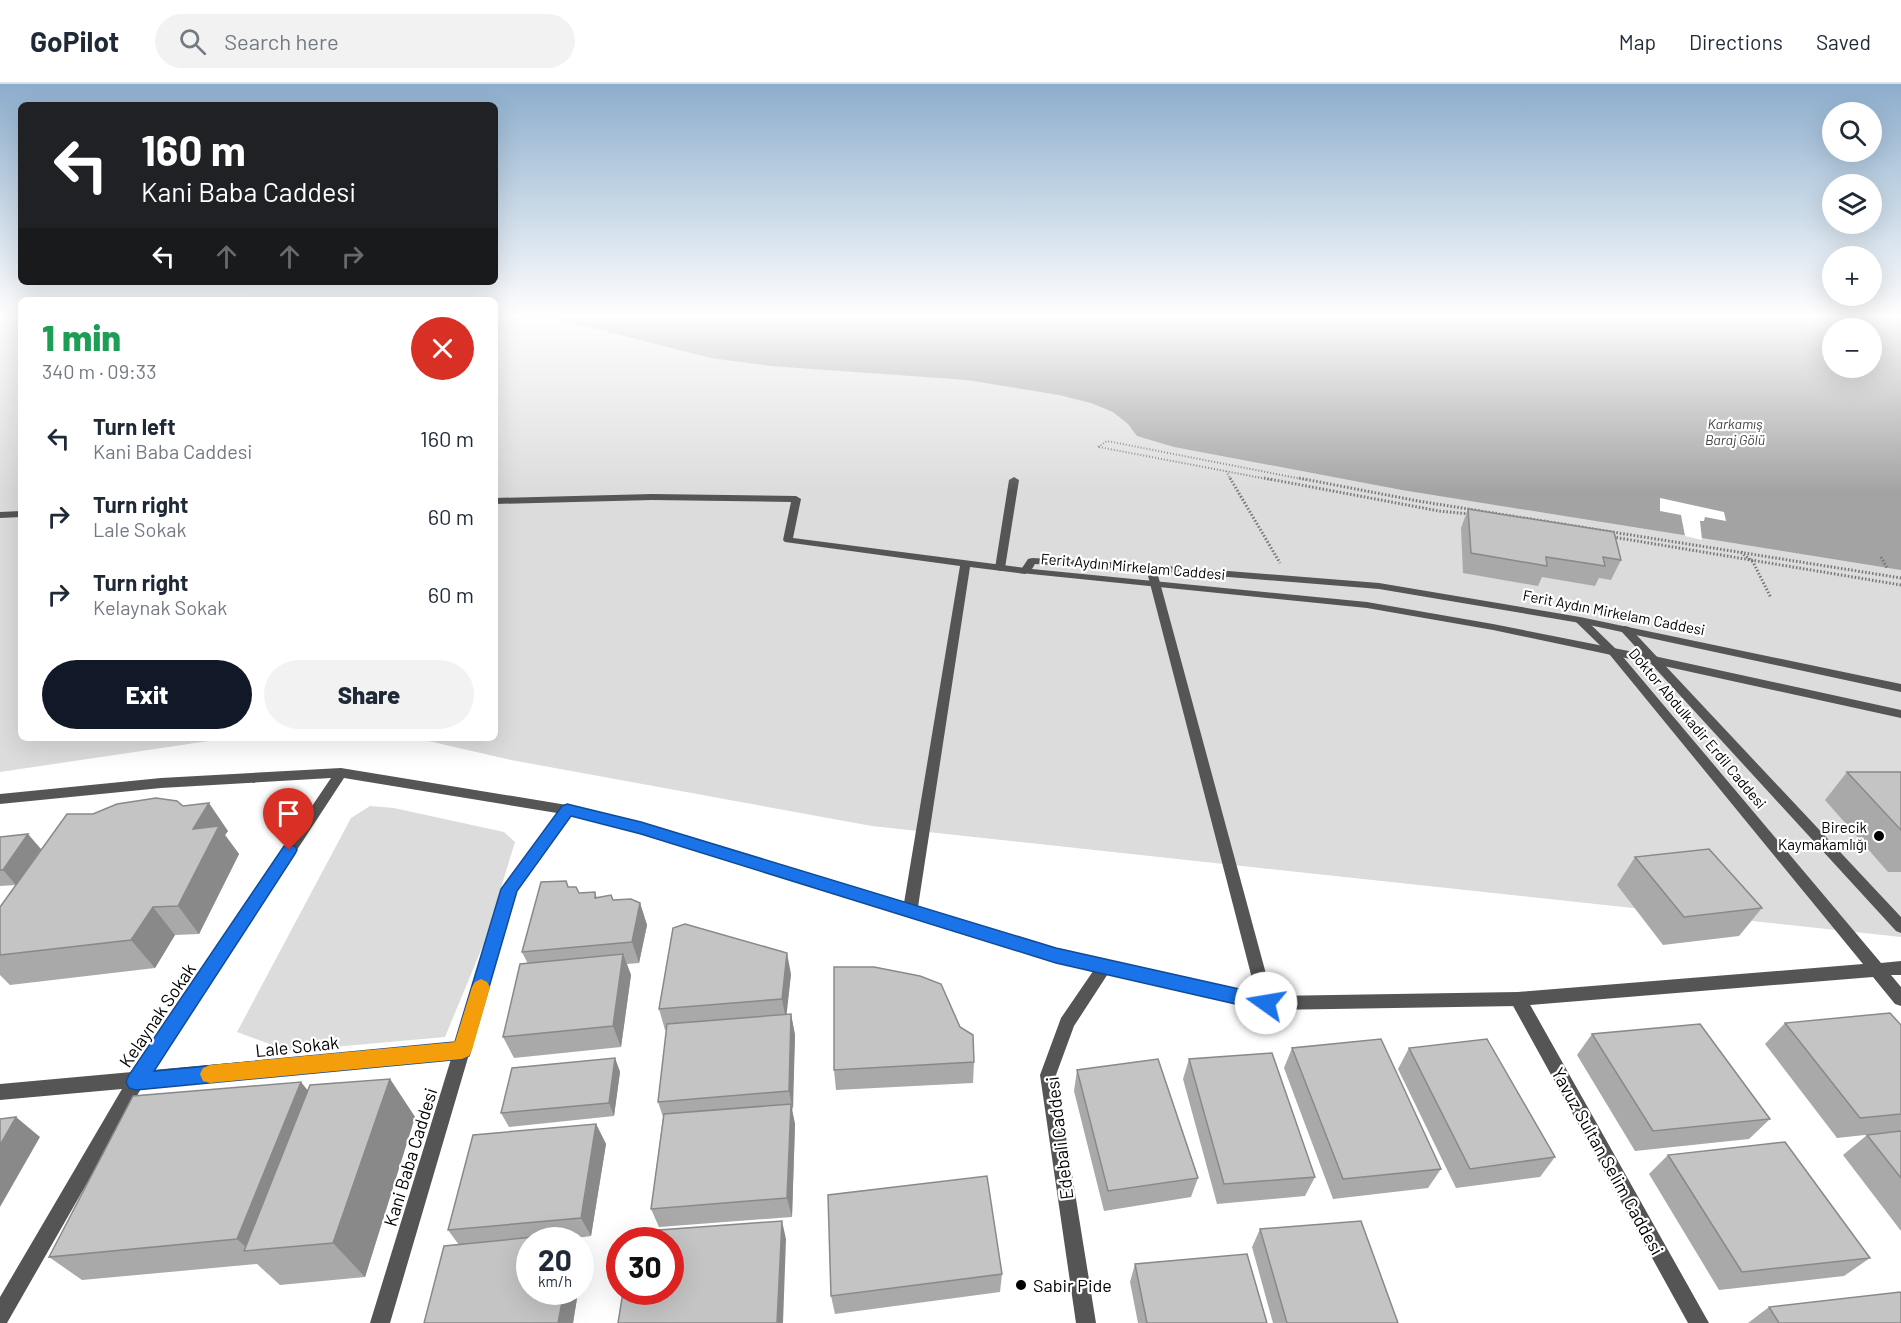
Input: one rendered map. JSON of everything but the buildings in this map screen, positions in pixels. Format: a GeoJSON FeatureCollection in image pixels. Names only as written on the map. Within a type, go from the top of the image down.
{"type":"FeatureCollection","features":[{"type":"Feature","properties":{"kind":"street"},"geometry":{"type":"LineString","coordinates":[[1000,568],[1014,480]]}},
{"type":"Feature","properties":{"kind":"street"},"geometry":{"type":"LineString","coordinates":[[498,501],[652,497],[796,499],[788,540],[1025,571]]}},
{"type":"Feature","properties":{"kind":"street"},"geometry":{"type":"LineString","coordinates":[[0,515],[18,514]]}},
{"type":"Feature","properties":{"kind":"street","name":"Ferit Aydın Mirkelam Caddesi"},"geometry":{"type":"LineString","coordinates":[[1025,571],[1032,561],[1379,586],[1580,620],[1901,688]]}},
{"type":"Feature","properties":{"kind":"street"},"geometry":{"type":"LineString","coordinates":[[910,910],[966,563]]}},
{"type":"Feature","properties":{"kind":"street"},"geometry":{"type":"LineString","coordinates":[[1151,568],[1266,1003]]}},
{"type":"Feature","properties":{"kind":"street","name":"Ferit Aydın Mirkelam Caddesi"},"geometry":{"type":"LineString","coordinates":[[1025,571],[1154,582],[1367,605],[1493,627],[1901,714]]}},
{"type":"Feature","properties":{"kind":"street","name":"Doktor Abdulkadir Erdil Caddesi"},"geometry":{"type":"LineString","coordinates":[[1580,620],[1614,653],[1901,999]]}},
{"type":"Feature","properties":{"kind":"street","name":"Doktor Abdulkadir Erdil Caddesi"},"geometry":{"type":"LineString","coordinates":[[1625,629],[1901,927]]}},
{"type":"Feature","properties":{"kind":"street"},"geometry":{"type":"LineString","coordinates":[[0,799],[161,783],[341,773],[567,810],[641,828],[1056,955],[1266,1003],[1518,999],[1875,968],[1901,968]]}},
{"type":"Feature","properties":{"kind":"street","name":"Kelaynak Sokak"},"geometry":{"type":"LineString","coordinates":[[1,1311],[136,1082],[341,773]]}},
{"type":"Feature","properties":{"kind":"street","name":"Kani Baba Caddesi"},"geometry":{"type":"LineString","coordinates":[[380,1323],[510,889],[567,810]]}},
{"type":"Feature","properties":{"kind":"street","name":"Edebali Caddesi"},"geometry":{"type":"LineString","coordinates":[[1086,1323],[1048,1075],[1066,1023],[1105,966]]}},
{"type":"Feature","properties":{"kind":"street","name":"Yavuz Sultan Selim Caddesi"},"geometry":{"type":"LineString","coordinates":[[1518,999],[1699,1323]]}},
{"type":"Feature","properties":{"kind":"street","name":"Lale Sokak"},"geometry":{"type":"LineString","coordinates":[[0,1092],[136,1082],[462,1050]]}},
{"type":"Feature","properties":{"kind":"path"},"geometry":{"type":"LineString","coordinates":[[1901,578],[1418,501],[1107,441],[1098,447],[1439,511],[1500,517],[1753,562],[1901,585]]}},
{"type":"Feature","properties":{"kind":"path"},"geometry":{"type":"LineString","coordinates":[[1226,471],[1290,579]]}},
{"type":"Feature","properties":{"kind":"path"},"geometry":{"type":"LineString","coordinates":[[1740,552],[1753,562],[1771,598]]}},
{"type":"Feature","properties":{"kind":"path"},"geometry":{"type":"LineString","coordinates":[[1881,557],[1887,568]]}},
{"type":"Feature","properties":{"kind":"shaded area"},"geometry":{"type":"Polygon","coordinates":[[[0,376],[18,376],[18,741],[209,741],[0,772],[0,376]]]}},
{"type":"Feature","properties":{"kind":"shaded area"},"geometry":{"type":"Polygon","coordinates":[[[498,376],[963,376],[1901,537],[1901,937],[872,826],[511,760],[428,741],[498,741],[498,376]]]}},
{"type":"Feature","properties":{"kind":"shaded area"},"geometry":{"type":"Polygon","coordinates":[[[370,806],[394,808],[504,832],[515,842],[484,943],[445,1037],[289,1051],[237,1032],[351,818],[370,806]]]}},
{"type":"Feature","properties":{"kind":"water","name":"Karkamış Baraj Gölü"},"geometry":{"type":"Polygon","coordinates":[[[908,376],[1822,376],[1822,378],[1882,378],[1882,376],[1901,376],[1901,570],[1402,490],[1174,447],[1137,436],[1128,424],[1113,412],[1091,403],[1059,395],[967,380],[908,376]]]}},
{"type":"Feature","properties":{"kind":"pier"},"geometry":{"type":"Polygon","coordinates":[[[1660,498],[1724,512],[1726,521],[1705,517],[1704,521],[1700,521],[1702,540],[1685,536],[1681,515],[1660,511],[1660,498]]]}},
{"type":"Feature","properties":{"kind":"slow traffic"},"geometry":{"type":"LineString","coordinates":[[210,1074],[462,1050],[481,987]]}},
{"type":"Feature","properties":{"kind":"place","name":"Birecik Kaymakamlığı"},"geometry":{"type":"Point","coordinates":[1879,836]}},
{"type":"Feature","properties":{"kind":"place","name":"Sabir Pide"},"geometry":{"type":"Point","coordinates":[1021,1285]}},
{"type":"Feature","properties":{"kind":"route"},"geometry":{"type":"LineString","coordinates":[[289,850],[136,1082],[462,1050],[510,889],[567,810],[641,828],[1056,955],[1266,1003]]}}]}
